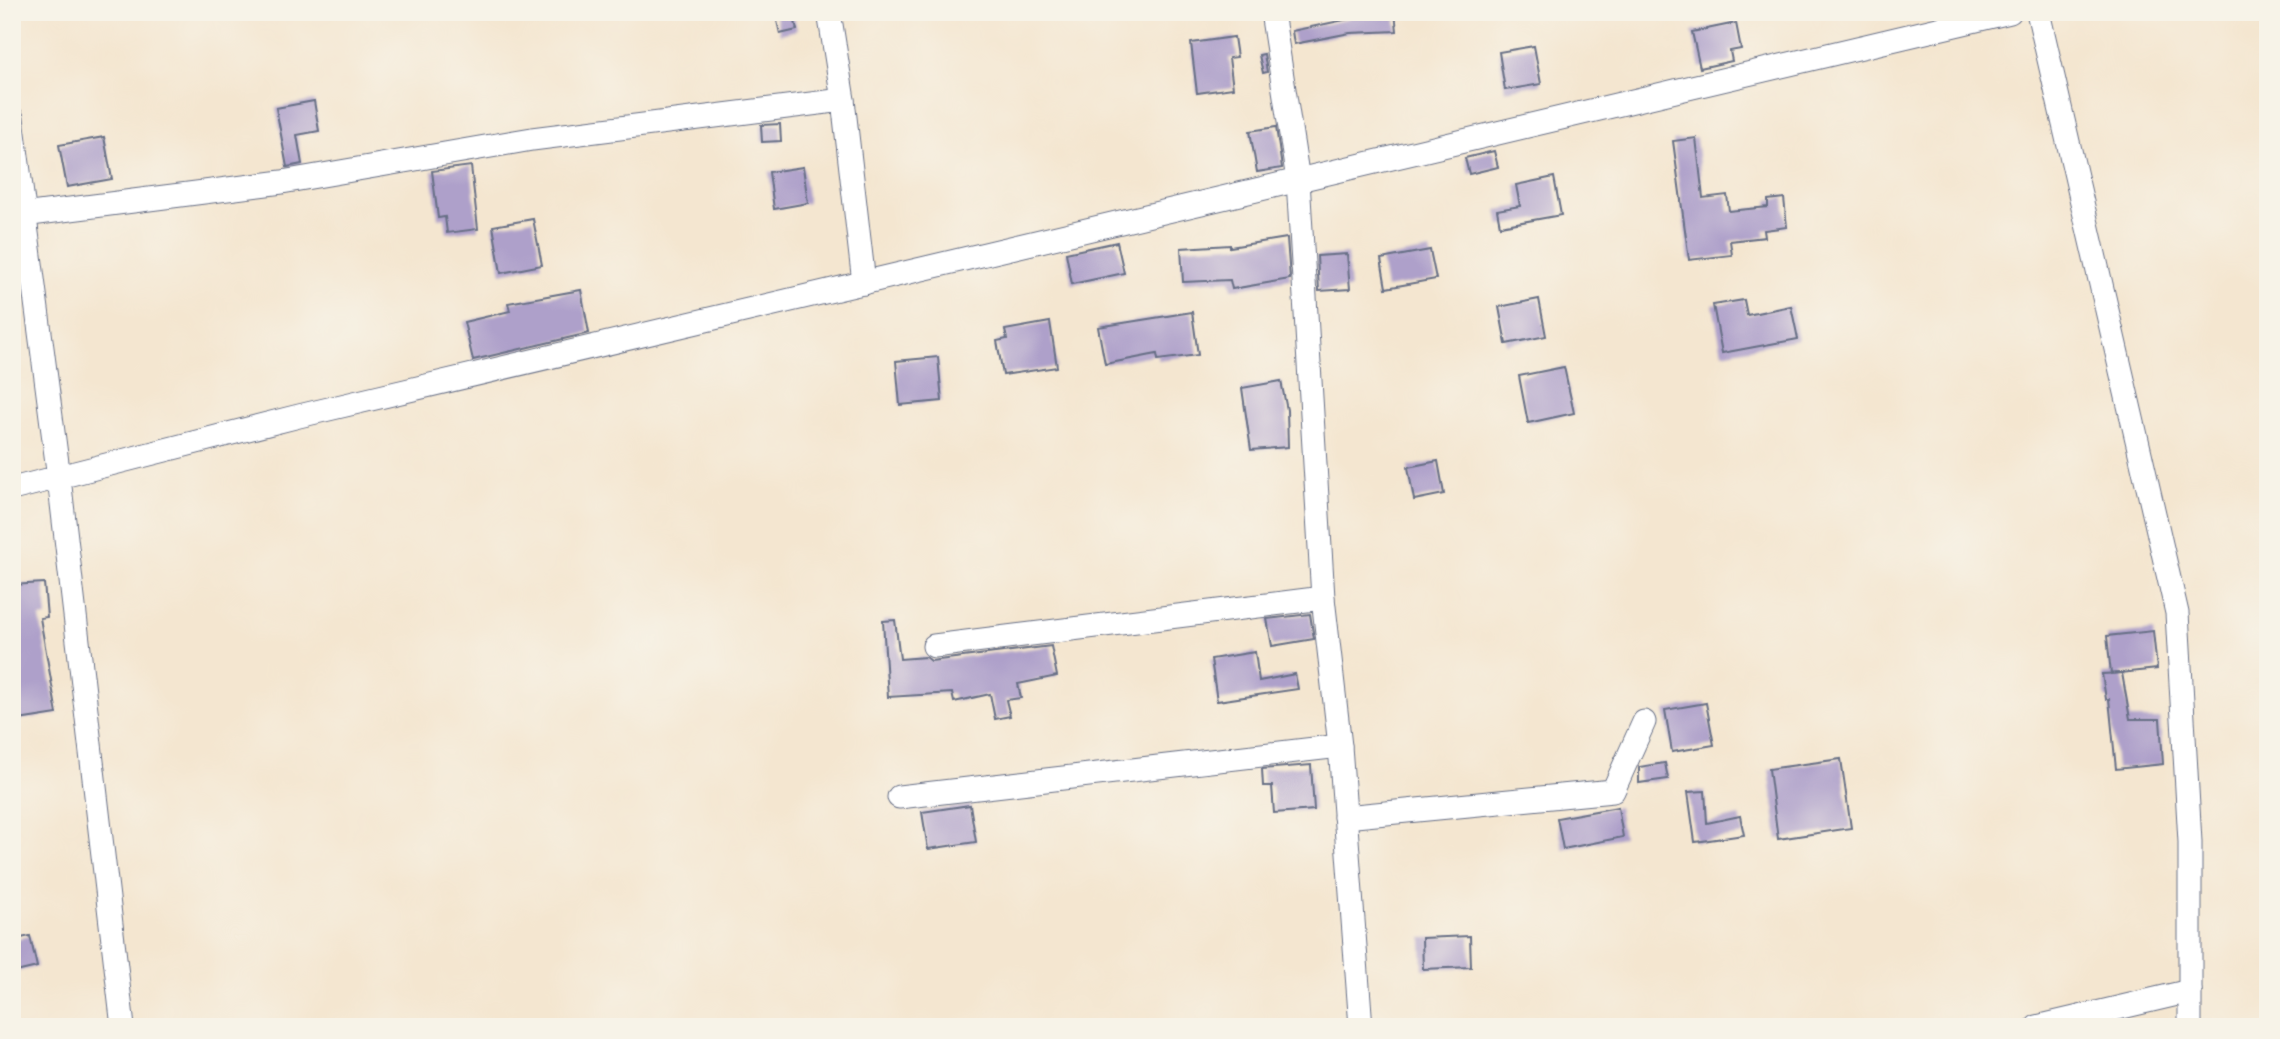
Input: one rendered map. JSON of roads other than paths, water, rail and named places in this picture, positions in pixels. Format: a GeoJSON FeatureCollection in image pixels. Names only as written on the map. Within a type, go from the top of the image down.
{"type":"FeatureCollection","features":[{"type":"Feature","properties":{"kind":"street"},"geometry":{"type":"LineString","coordinates":[[829,12],[843,100],[864,283]]}},
{"type":"Feature","properties":{"kind":"street"},"geometry":{"type":"LineString","coordinates":[[1272,12],[1297,180],[1323,597],[1340,746],[1361,1027]]}},
{"type":"Feature","properties":{"kind":"street"},"geometry":{"type":"LineString","coordinates":[[12,489],[299,416],[2010,12]]}},
{"type":"Feature","properties":{"kind":"street"},"geometry":{"type":"LineString","coordinates":[[2038,12],[2177,613],[2190,842],[2190,1027]]}},
{"type":"Feature","properties":{"kind":"street"},"geometry":{"type":"LineString","coordinates":[[23,215],[282,182],[532,139],[843,100]]}},
{"type":"Feature","properties":{"kind":"street"},"geometry":{"type":"LineString","coordinates":[[12,118],[59,478],[123,1027]]}},
{"type":"Feature","properties":{"kind":"street"},"geometry":{"type":"LineString","coordinates":[[934,646],[1323,597]]}},
{"type":"Feature","properties":{"kind":"street"},"geometry":{"type":"LineString","coordinates":[[1345,817],[1613,791],[1644,722]]}},
{"type":"Feature","properties":{"kind":"street"},"geometry":{"type":"LineString","coordinates":[[899,797],[1340,746]]}},
{"type":"Feature","properties":{"kind":"street"},"geometry":{"type":"LineString","coordinates":[[2037,1027],[2190,990]]}}]}
